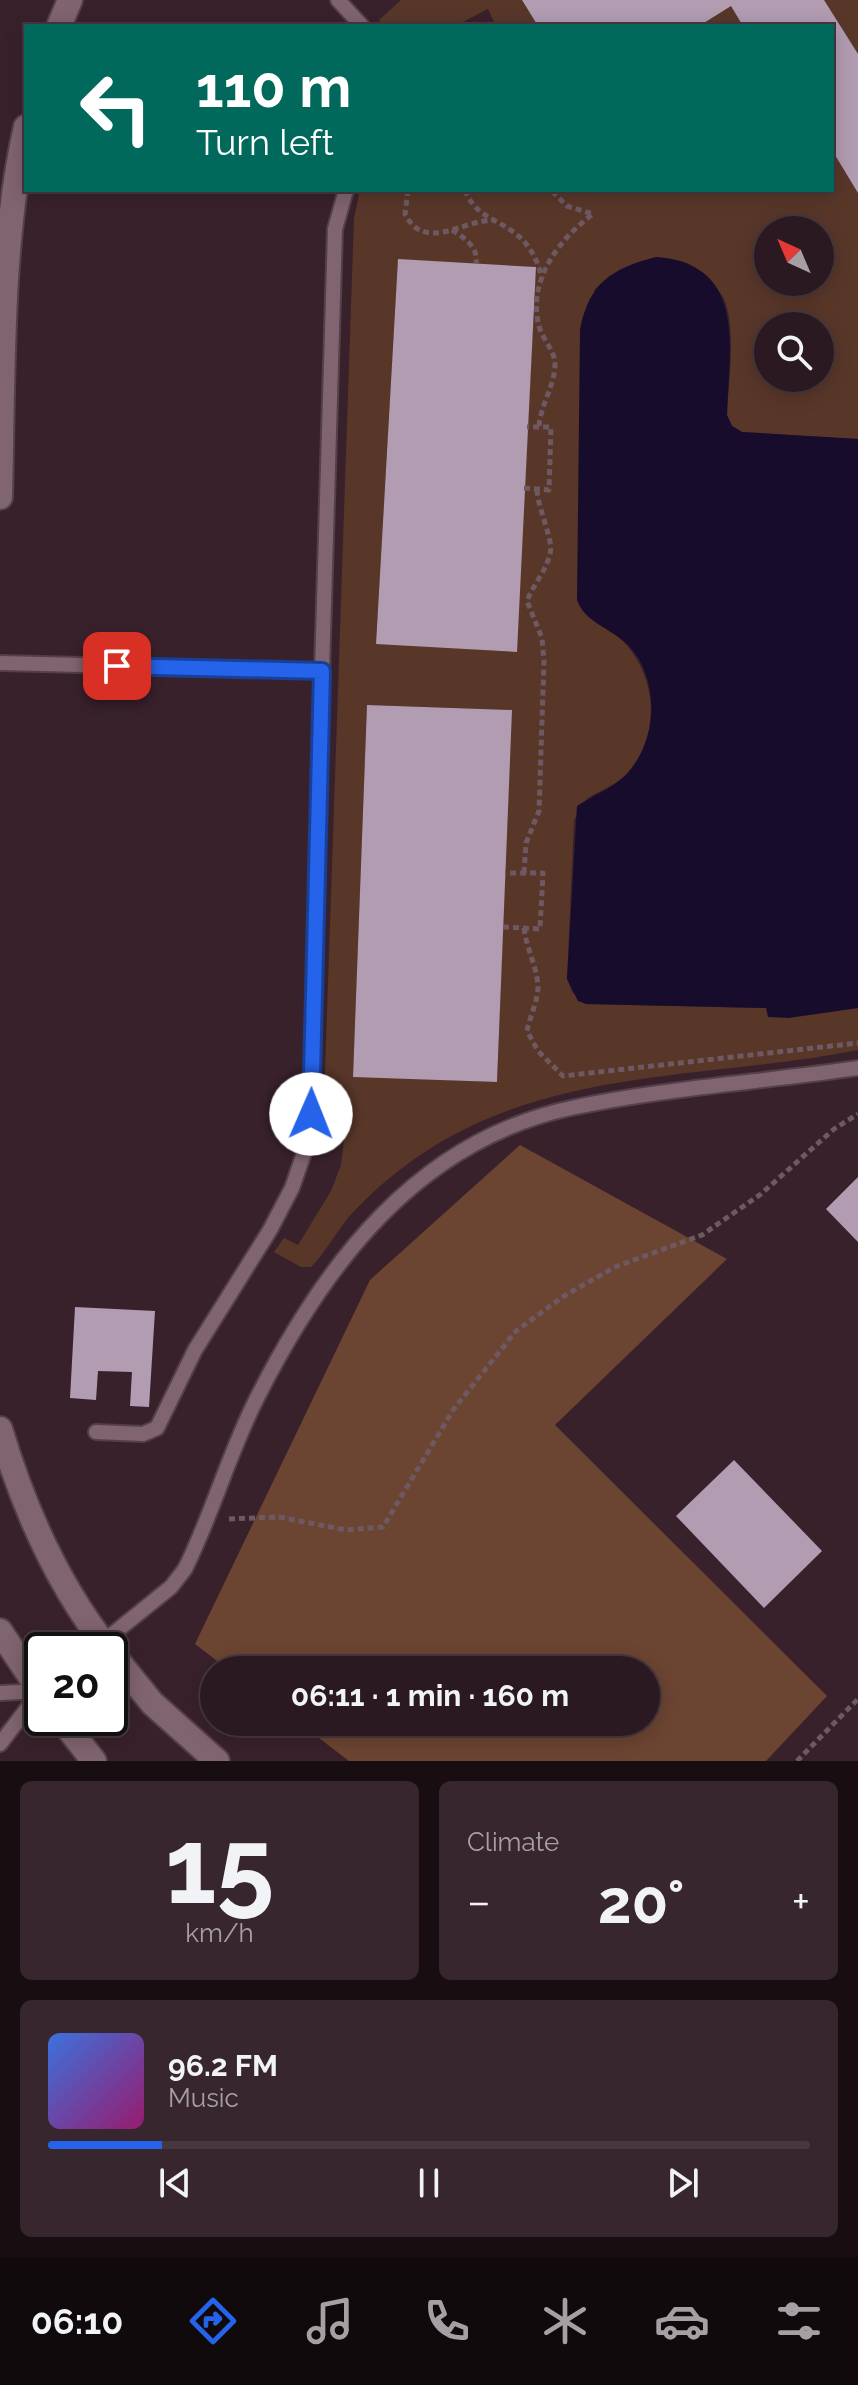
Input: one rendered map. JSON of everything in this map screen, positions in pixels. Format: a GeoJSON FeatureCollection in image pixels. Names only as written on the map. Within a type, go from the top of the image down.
{"type":"FeatureCollection","features":[{"type":"Feature","properties":{"kind":"street"},"geometry":{"type":"LineString","coordinates":[[60,24],[70,0]]}},
{"type":"Feature","properties":{"kind":"street"},"geometry":{"type":"LineString","coordinates":[[0,497],[7,265],[18,155],[24,134]]}},
{"type":"Feature","properties":{"kind":"street"},"geometry":{"type":"LineString","coordinates":[[0,1429],[42,1543],[94,1632]]}},
{"type":"Feature","properties":{"kind":"street"},"geometry":{"type":"LineString","coordinates":[[0,1631],[24,1666]]}},
{"type":"Feature","properties":{"kind":"street"},"geometry":{"type":"LineString","coordinates":[[128,1676],[152,1703],[217,1761]]}},
{"type":"Feature","properties":{"kind":"street"},"geometry":{"type":"LineString","coordinates":[[74,1736],[94,1761]]}},
{"type":"Feature","properties":{"kind":"lane"},"geometry":{"type":"LineString","coordinates":[[338,0],[360,24]]}},
{"type":"Feature","properties":{"kind":"lane"},"geometry":{"type":"LineString","coordinates":[[96,1432],[143,1434],[157,1428],[195,1350],[270,1230],[292,1188],[311,1133],[335,229],[345,192]]}},
{"type":"Feature","properties":{"kind":"lane"},"geometry":{"type":"LineString","coordinates":[[0,663],[322,671]]}},
{"type":"Feature","properties":{"kind":"lane"},"geometry":{"type":"LineString","coordinates":[[122,1632],[171,1587],[185,1569],[258,1397],[327,1279],[352,1244],[380,1215],[431,1172],[486,1139],[569,1108],[858,1068]]}},
{"type":"Feature","properties":{"kind":"lane"},"geometry":{"type":"LineString","coordinates":[[0,1693],[24,1692]]}},
{"type":"Feature","properties":{"kind":"lane"},"geometry":{"type":"LineString","coordinates":[[0,1744],[24,1713]]}},
{"type":"Feature","properties":{"kind":"path"},"geometry":{"type":"LineString","coordinates":[[408,192],[405,214],[416,230],[439,235],[473,221],[494,220]]}},
{"type":"Feature","properties":{"kind":"path"},"geometry":{"type":"LineString","coordinates":[[466,192],[471,204],[520,234],[537,258],[542,279],[538,324],[544,341],[555,355],[555,369],[540,407],[539,426]]}},
{"type":"Feature","properties":{"kind":"path"},"geometry":{"type":"LineString","coordinates":[[542,279],[555,250],[593,214],[567,206],[553,192]]}},
{"type":"Feature","properties":{"kind":"path"},"geometry":{"type":"LineString","coordinates":[[451,230],[470,244],[476,263]]}},
{"type":"Feature","properties":{"kind":"path"},"geometry":{"type":"LineString","coordinates":[[524,488],[549,490],[551,427],[527,427]]}},
{"type":"Feature","properties":{"kind":"path"},"geometry":{"type":"LineString","coordinates":[[524,873],[526,843],[539,811],[544,661],[542,638],[527,601],[551,553],[550,537],[538,507],[537,490]]}},
{"type":"Feature","properties":{"kind":"path"},"geometry":{"type":"LineString","coordinates":[[503,927],[540,929],[543,873],[505,873]]}},
{"type":"Feature","properties":{"kind":"path"},"geometry":{"type":"LineString","coordinates":[[524,928],[526,947],[538,980],[527,1031],[538,1051],[563,1076],[858,1043]]}},
{"type":"Feature","properties":{"kind":"path"},"geometry":{"type":"LineString","coordinates":[[208,1516],[230,1519],[279,1517],[346,1530],[383,1527],[453,1410],[516,1331],[564,1296],[615,1267],[702,1235],[761,1194],[834,1129],[858,1114]]}},
{"type":"Feature","properties":{"kind":"path"},"geometry":{"type":"LineString","coordinates":[[797,1761],[858,1699]]}},
{"type":"Feature","properties":{"kind":"shaded area"},"geometry":{"type":"Polygon","coordinates":[[[401,0],[858,0],[858,439],[742,432],[732,426],[727,415],[731,345],[726,304],[712,283],[685,262],[670,258],[638,262],[622,269],[594,290],[606,627],[635,657],[650,695],[651,715],[648,735],[628,772],[587,799],[574,820],[567,979],[572,992],[586,1004],[766,1008],[788,1018],[858,1008],[858,1050],[621,1082],[563,1094],[507,1111],[453,1135],[401,1169],[354,1212],[311,1267],[301,1267],[274,1252],[284,1238],[298,1245],[331,1191],[341,1165],[349,1101],[324,1102],[354,218],[360,192],[834,192],[834,24],[495,24],[488,9],[459,24],[382,24],[379,20],[401,0]],[[398,260],[376,643],[516,652],[536,267],[398,260]],[[367,705],[353,1076],[497,1082],[511,710],[367,705]]]}},
{"type":"Feature","properties":{"kind":"shaded area"},"geometry":{"type":"Polygon","coordinates":[[[656,257],[686,263],[706,275],[719,292],[727,314],[730,337],[727,415],[732,426],[742,432],[858,439],[858,1008],[788,1018],[768,1017],[766,1008],[586,1004],[578,1001],[567,979],[577,806],[619,781],[636,762],[649,729],[651,711],[646,675],[639,659],[621,639],[586,614],[577,600],[580,329],[590,300],[605,280],[627,267],[656,257]]]}},
{"type":"Feature","properties":{"kind":"shaded area"},"geometry":{"type":"Polygon","coordinates":[[[520,1145],[727,1259],[555,1425],[827,1696],[766,1761],[349,1761],[316,1736],[660,1736],[660,1656],[211,1656],[195,1644],[370,1280],[520,1145]]]}},
{"type":"Feature","properties":{"kind":"building"},"geometry":{"type":"Polygon","coordinates":[[[522,0],[824,0],[858,54],[858,193],[834,156],[834,24],[742,24],[731,6],[702,24],[537,24],[522,0]]]}},
{"type":"Feature","properties":{"kind":"building"},"geometry":{"type":"Polygon","coordinates":[[[398,259],[536,267],[517,652],[376,644],[398,259]]]}},
{"type":"Feature","properties":{"kind":"building"},"geometry":{"type":"Polygon","coordinates":[[[367,705],[512,710],[497,1082],[353,1077],[367,705]]]}},
{"type":"Feature","properties":{"kind":"building"},"geometry":{"type":"Polygon","coordinates":[[[858,1177],[858,1242],[826,1209],[858,1177]]]}},
{"type":"Feature","properties":{"kind":"building"},"geometry":{"type":"Polygon","coordinates":[[[75,1307],[155,1311],[149,1407],[130,1406],[132,1372],[98,1371],[96,1400],[70,1398],[75,1307]]]}},
{"type":"Feature","properties":{"kind":"building"},"geometry":{"type":"Polygon","coordinates":[[[734,1460],[822,1551],[764,1608],[676,1516],[734,1460]]]}},
{"type":"Feature","properties":{"kind":"route"},"geometry":{"type":"LineString","coordinates":[[117,666],[322,671],[311,1114]]}}]}
